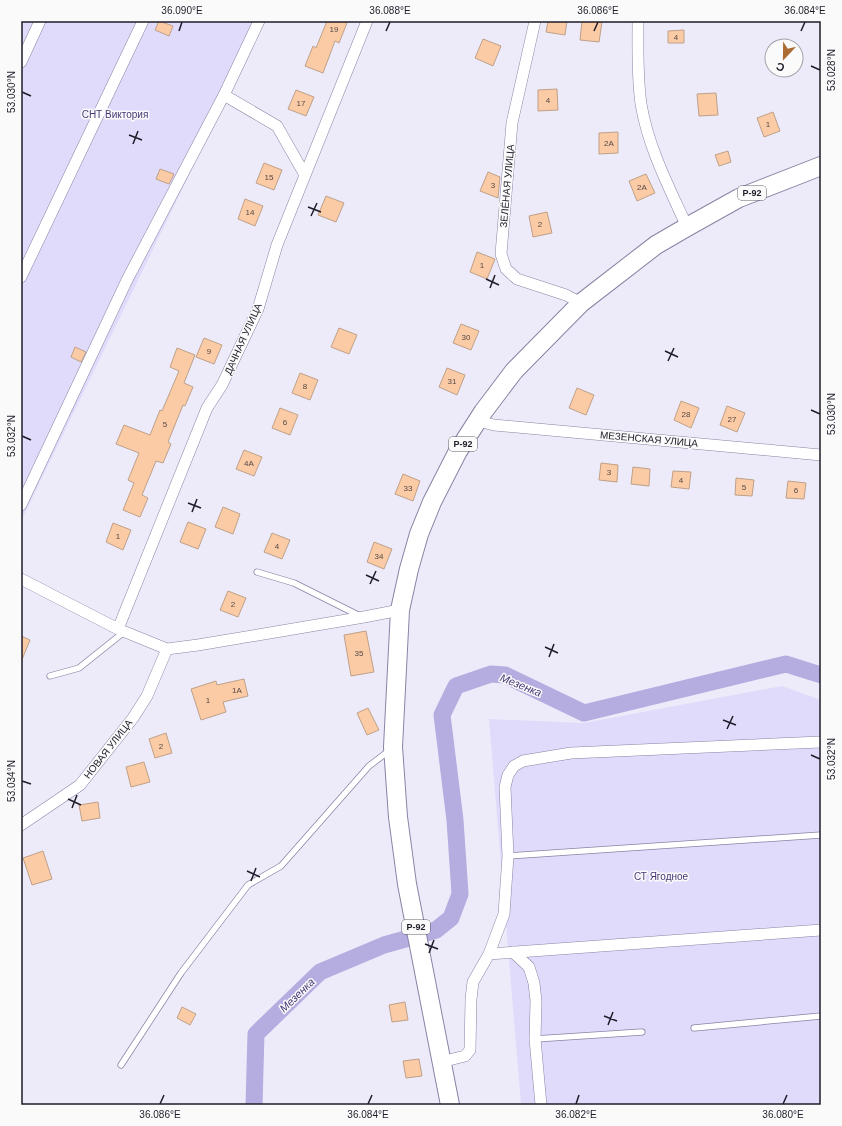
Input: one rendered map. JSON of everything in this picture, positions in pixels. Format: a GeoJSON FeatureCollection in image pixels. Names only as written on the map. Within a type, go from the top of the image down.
{"type":"FeatureCollection","features":[{"type":"Feature","properties":{"kind":"main road","name":"Р-92"},"geometry":{"type":"LineString","coordinates":[[450,1105],[407,884],[398,817],[393,747],[400,610],[409,569],[419,534],[432,502],[458,451],[478,421],[514,371],[581,303],[656,245],[687,227],[739,198],[821,166]]}},
{"type":"Feature","properties":{"kind":"street"},"geometry":{"type":"LineString","coordinates":[[21,62],[40,21]]}},
{"type":"Feature","properties":{"kind":"street"},"geometry":{"type":"LineString","coordinates":[[21,277],[143,21]]}},
{"type":"Feature","properties":{"kind":"street"},"geometry":{"type":"LineString","coordinates":[[21,505],[127,280],[224,95],[259,21]]}},
{"type":"Feature","properties":{"kind":"street","name":"ДАЧНАЯ УЛИЦА"},"geometry":{"type":"LineString","coordinates":[[121,631],[207,408],[222,385],[258,310],[277,245],[367,21]]}},
{"type":"Feature","properties":{"kind":"street","name":"ЗЕЛЁНАЯ УЛИЦА"},"geometry":{"type":"LineString","coordinates":[[535,21],[512,123],[501,254],[506,269],[517,279],[566,296],[581,303]]}},
{"type":"Feature","properties":{"kind":"street"},"geometry":{"type":"LineString","coordinates":[[638,21],[639,82],[641,104],[649,137],[687,227]]}},
{"type":"Feature","properties":{"kind":"street"},"geometry":{"type":"LineString","coordinates":[[224,95],[277,126],[305,175]]}},
{"type":"Feature","properties":{"kind":"street","name":"МЕЗЕНСКАЯ УЛИЦА"},"geometry":{"type":"LineString","coordinates":[[478,421],[494,425],[821,454]]}},
{"type":"Feature","properties":{"kind":"street"},"geometry":{"type":"LineString","coordinates":[[21,579],[121,631],[167,649],[400,610]]}},
{"type":"Feature","properties":{"kind":"street","name":"НОВАЯ УЛИЦА"},"geometry":{"type":"LineString","coordinates":[[21,825],[80,785],[136,713],[147,696],[167,649]]}},
{"type":"Feature","properties":{"kind":"street"},"geometry":{"type":"LineString","coordinates":[[441,1062],[465,1056],[470,1050],[471,998],[473,982],[488,954],[504,914],[508,856],[505,786],[508,775],[514,766],[523,761],[571,753],[821,742]]}},
{"type":"Feature","properties":{"kind":"street"},"geometry":{"type":"LineString","coordinates":[[488,954],[821,930]]}},
{"type":"Feature","properties":{"kind":"street"},"geometry":{"type":"LineString","coordinates":[[513,952],[529,967],[534,982],[536,1001],[535,1039],[541,1105]]}},
{"type":"Feature","properties":{"kind":"lane"},"geometry":{"type":"LineString","coordinates":[[257,572],[294,583],[364,617]]}},
{"type":"Feature","properties":{"kind":"lane"},"geometry":{"type":"LineString","coordinates":[[50,676],[79,668],[121,631]]}},
{"type":"Feature","properties":{"kind":"lane"},"geometry":{"type":"LineString","coordinates":[[121,1065],[181,972],[248,885],[281,866],[369,766],[393,747]]}},
{"type":"Feature","properties":{"kind":"lane"},"geometry":{"type":"LineString","coordinates":[[508,856],[821,835]]}},
{"type":"Feature","properties":{"kind":"lane"},"geometry":{"type":"LineString","coordinates":[[694,1028],[821,1016]]}},
{"type":"Feature","properties":{"kind":"lane"},"geometry":{"type":"LineString","coordinates":[[535,1039],[642,1032]]}},
{"type":"Feature","properties":{"kind":"green space","name":"СНТ Виктория"},"geometry":{"type":"Polygon","coordinates":[[[21,21],[264,21],[21,521],[21,21]]]}},
{"type":"Feature","properties":{"kind":"green space","name":"СТ Ягодное"},"geometry":{"type":"Polygon","coordinates":[[[782,686],[821,700],[821,1105],[521,1105],[489,719],[584,723],[782,686]]]}},
{"type":"Feature","properties":{"kind":"building"},"geometry":{"type":"Polygon","coordinates":[[[159,21],[173,26],[169,36],[155,30],[159,21]]]}},
{"type":"Feature","properties":{"kind":"building"},"geometry":{"type":"Polygon","coordinates":[[[327,21],[341,21],[347,23],[339,43],[335,41],[323,73],[305,66],[313,46],[316,48],[327,21]]]}},
{"type":"Feature","properties":{"kind":"building"},"geometry":{"type":"Polygon","coordinates":[[[548,21],[567,21],[565,35],[546,32],[548,21]]]}},
{"type":"Feature","properties":{"kind":"building"},"geometry":{"type":"Polygon","coordinates":[[[582,21],[602,22],[599,42],[580,40],[582,21]]]}},
{"type":"Feature","properties":{"kind":"building"},"geometry":{"type":"Polygon","coordinates":[[[684,30],[684,43],[668,43],[668,31],[684,30]]]}},
{"type":"Feature","properties":{"kind":"building"},"geometry":{"type":"Polygon","coordinates":[[[483,39],[501,46],[493,66],[475,58],[483,39]]]}},
{"type":"Feature","properties":{"kind":"building"},"geometry":{"type":"Polygon","coordinates":[[[557,89],[558,110],[538,111],[538,90],[557,89]]]}},
{"type":"Feature","properties":{"kind":"building"},"geometry":{"type":"Polygon","coordinates":[[[296,90],[314,97],[306,116],[288,109],[296,90]]]}},
{"type":"Feature","properties":{"kind":"building"},"geometry":{"type":"Polygon","coordinates":[[[716,93],[718,115],[699,116],[697,94],[716,93]]]}},
{"type":"Feature","properties":{"kind":"building"},"geometry":{"type":"Polygon","coordinates":[[[773,112],[780,131],[764,137],[757,118],[773,112]]]}},
{"type":"Feature","properties":{"kind":"building"},"geometry":{"type":"Polygon","coordinates":[[[618,132],[618,153],[599,154],[599,133],[618,132]]]}},
{"type":"Feature","properties":{"kind":"building"},"geometry":{"type":"Polygon","coordinates":[[[728,151],[731,162],[719,166],[715,155],[728,151]]]}},
{"type":"Feature","properties":{"kind":"building"},"geometry":{"type":"Polygon","coordinates":[[[264,163],[282,170],[274,190],[256,183],[264,163]]]}},
{"type":"Feature","properties":{"kind":"building"},"geometry":{"type":"Polygon","coordinates":[[[160,169],[174,174],[169,184],[156,179],[160,169]]]}},
{"type":"Feature","properties":{"kind":"building"},"geometry":{"type":"Polygon","coordinates":[[[488,172],[500,177],[498,198],[480,191],[488,172]]]}},
{"type":"Feature","properties":{"kind":"building"},"geometry":{"type":"Polygon","coordinates":[[[646,174],[655,193],[637,201],[629,181],[646,174]]]}},
{"type":"Feature","properties":{"kind":"building"},"geometry":{"type":"Polygon","coordinates":[[[326,196],[344,203],[336,222],[318,215],[326,196]]]}},
{"type":"Feature","properties":{"kind":"building"},"geometry":{"type":"Polygon","coordinates":[[[245,199],[263,206],[255,226],[238,219],[245,199]]]}},
{"type":"Feature","properties":{"kind":"building"},"geometry":{"type":"Polygon","coordinates":[[[547,212],[552,233],[533,237],[529,216],[547,212]]]}},
{"type":"Feature","properties":{"kind":"building"},"geometry":{"type":"Polygon","coordinates":[[[477,252],[495,259],[487,279],[470,272],[477,252]]]}},
{"type":"Feature","properties":{"kind":"building"},"geometry":{"type":"Polygon","coordinates":[[[461,324],[479,331],[471,350],[453,343],[461,324]]]}},
{"type":"Feature","properties":{"kind":"building"},"geometry":{"type":"Polygon","coordinates":[[[339,328],[357,335],[349,354],[331,347],[339,328]]]}},
{"type":"Feature","properties":{"kind":"building"},"geometry":{"type":"Polygon","coordinates":[[[204,338],[222,345],[214,364],[196,357],[204,338]]]}},
{"type":"Feature","properties":{"kind":"building"},"geometry":{"type":"Polygon","coordinates":[[[75,347],[86,352],[81,362],[71,357],[75,347]]]}},
{"type":"Feature","properties":{"kind":"building"},"geometry":{"type":"Polygon","coordinates":[[[177,348],[195,355],[184,383],[193,387],[185,406],[183,405],[168,442],[171,444],[163,463],[156,461],[142,495],[148,498],[140,517],[123,510],[134,483],[128,480],[139,453],[116,444],[124,425],[150,435],[160,410],[162,411],[179,371],[170,367],[177,348]]]}},
{"type":"Feature","properties":{"kind":"building"},"geometry":{"type":"Polygon","coordinates":[[[447,368],[465,375],[457,395],[439,387],[447,368]]]}},
{"type":"Feature","properties":{"kind":"building"},"geometry":{"type":"Polygon","coordinates":[[[300,373],[318,380],[310,400],[292,393],[300,373]]]}},
{"type":"Feature","properties":{"kind":"building"},"geometry":{"type":"Polygon","coordinates":[[[577,388],[594,395],[586,415],[569,408],[577,388]]]}},
{"type":"Feature","properties":{"kind":"building"},"geometry":{"type":"Polygon","coordinates":[[[681,401],[699,408],[691,428],[674,420],[681,401]]]}},
{"type":"Feature","properties":{"kind":"building"},"geometry":{"type":"Polygon","coordinates":[[[727,406],[745,413],[737,432],[720,425],[727,406]]]}},
{"type":"Feature","properties":{"kind":"building"},"geometry":{"type":"Polygon","coordinates":[[[280,408],[298,415],[290,435],[272,428],[280,408]]]}},
{"type":"Feature","properties":{"kind":"building"},"geometry":{"type":"Polygon","coordinates":[[[244,450],[262,457],[254,476],[236,469],[244,450]]]}},
{"type":"Feature","properties":{"kind":"building"},"geometry":{"type":"Polygon","coordinates":[[[601,463],[618,465],[617,482],[599,480],[601,463]]]}},
{"type":"Feature","properties":{"kind":"building"},"geometry":{"type":"Polygon","coordinates":[[[633,467],[650,469],[649,486],[631,484],[633,467]]]}},
{"type":"Feature","properties":{"kind":"building"},"geometry":{"type":"Polygon","coordinates":[[[673,471],[691,472],[689,489],[671,487],[673,471]]]}},
{"type":"Feature","properties":{"kind":"building"},"geometry":{"type":"Polygon","coordinates":[[[403,474],[420,481],[413,501],[395,494],[403,474]]]}},
{"type":"Feature","properties":{"kind":"building"},"geometry":{"type":"Polygon","coordinates":[[[736,478],[754,480],[752,496],[735,495],[736,478]]]}},
{"type":"Feature","properties":{"kind":"building"},"geometry":{"type":"Polygon","coordinates":[[[788,481],[806,483],[804,499],[786,498],[788,481]]]}},
{"type":"Feature","properties":{"kind":"building"},"geometry":{"type":"Polygon","coordinates":[[[223,507],[240,514],[233,534],[215,527],[223,507]]]}},
{"type":"Feature","properties":{"kind":"building"},"geometry":{"type":"Polygon","coordinates":[[[188,522],[206,529],[198,549],[180,542],[188,522]]]}},
{"type":"Feature","properties":{"kind":"building"},"geometry":{"type":"Polygon","coordinates":[[[113,523],[131,530],[123,550],[106,542],[113,523]]]}},
{"type":"Feature","properties":{"kind":"building"},"geometry":{"type":"Polygon","coordinates":[[[272,533],[290,540],[282,559],[264,552],[272,533]]]}},
{"type":"Feature","properties":{"kind":"building"},"geometry":{"type":"Polygon","coordinates":[[[374,542],[392,549],[384,569],[367,562],[374,542]]]}},
{"type":"Feature","properties":{"kind":"building"},"geometry":{"type":"Polygon","coordinates":[[[228,591],[246,598],[238,617],[220,610],[228,591]]]}},
{"type":"Feature","properties":{"kind":"building"},"geometry":{"type":"Polygon","coordinates":[[[366,631],[374,672],[351,676],[344,635],[366,631]]]}},
{"type":"Feature","properties":{"kind":"building"},"geometry":{"type":"Polygon","coordinates":[[[21,636],[30,640],[21,662],[21,636]]]}},
{"type":"Feature","properties":{"kind":"building"},"geometry":{"type":"Polygon","coordinates":[[[244,679],[248,696],[223,702],[226,712],[201,720],[191,689],[216,681],[217,685],[244,679]]]}},
{"type":"Feature","properties":{"kind":"building"},"geometry":{"type":"Polygon","coordinates":[[[368,708],[379,730],[367,735],[357,713],[368,708]]]}},
{"type":"Feature","properties":{"kind":"building"},"geometry":{"type":"Polygon","coordinates":[[[166,733],[172,753],[155,758],[149,739],[166,733]]]}},
{"type":"Feature","properties":{"kind":"building"},"geometry":{"type":"Polygon","coordinates":[[[144,762],[150,782],[131,787],[126,767],[144,762]]]}},
{"type":"Feature","properties":{"kind":"building"},"geometry":{"type":"Polygon","coordinates":[[[98,802],[100,818],[82,821],[79,805],[98,802]]]}},
{"type":"Feature","properties":{"kind":"building"},"geometry":{"type":"Polygon","coordinates":[[[43,851],[52,879],[32,885],[23,858],[43,851]]]}},
{"type":"Feature","properties":{"kind":"building"},"geometry":{"type":"Polygon","coordinates":[[[405,1002],[408,1020],[392,1022],[389,1005],[405,1002]]]}},
{"type":"Feature","properties":{"kind":"building"},"geometry":{"type":"Polygon","coordinates":[[[182,1007],[196,1014],[190,1025],[177,1018],[182,1007]]]}},
{"type":"Feature","properties":{"kind":"building"},"geometry":{"type":"Polygon","coordinates":[[[419,1059],[422,1076],[406,1078],[403,1061],[419,1059]]]}},
{"type":"Feature","properties":{"kind":"waterway","name":"Мезенка"},"geometry":{"type":"LineString","coordinates":[[426,933],[436,930],[451,918],[460,894],[455,820],[442,715],[456,686],[491,674],[505,675],[584,713],[786,664],[821,675]]}},
{"type":"Feature","properties":{"kind":"waterway","name":"Мезенка"},"geometry":{"type":"LineString","coordinates":[[254,1105],[256,1034],[320,972],[384,945],[409,938]]}}]}
